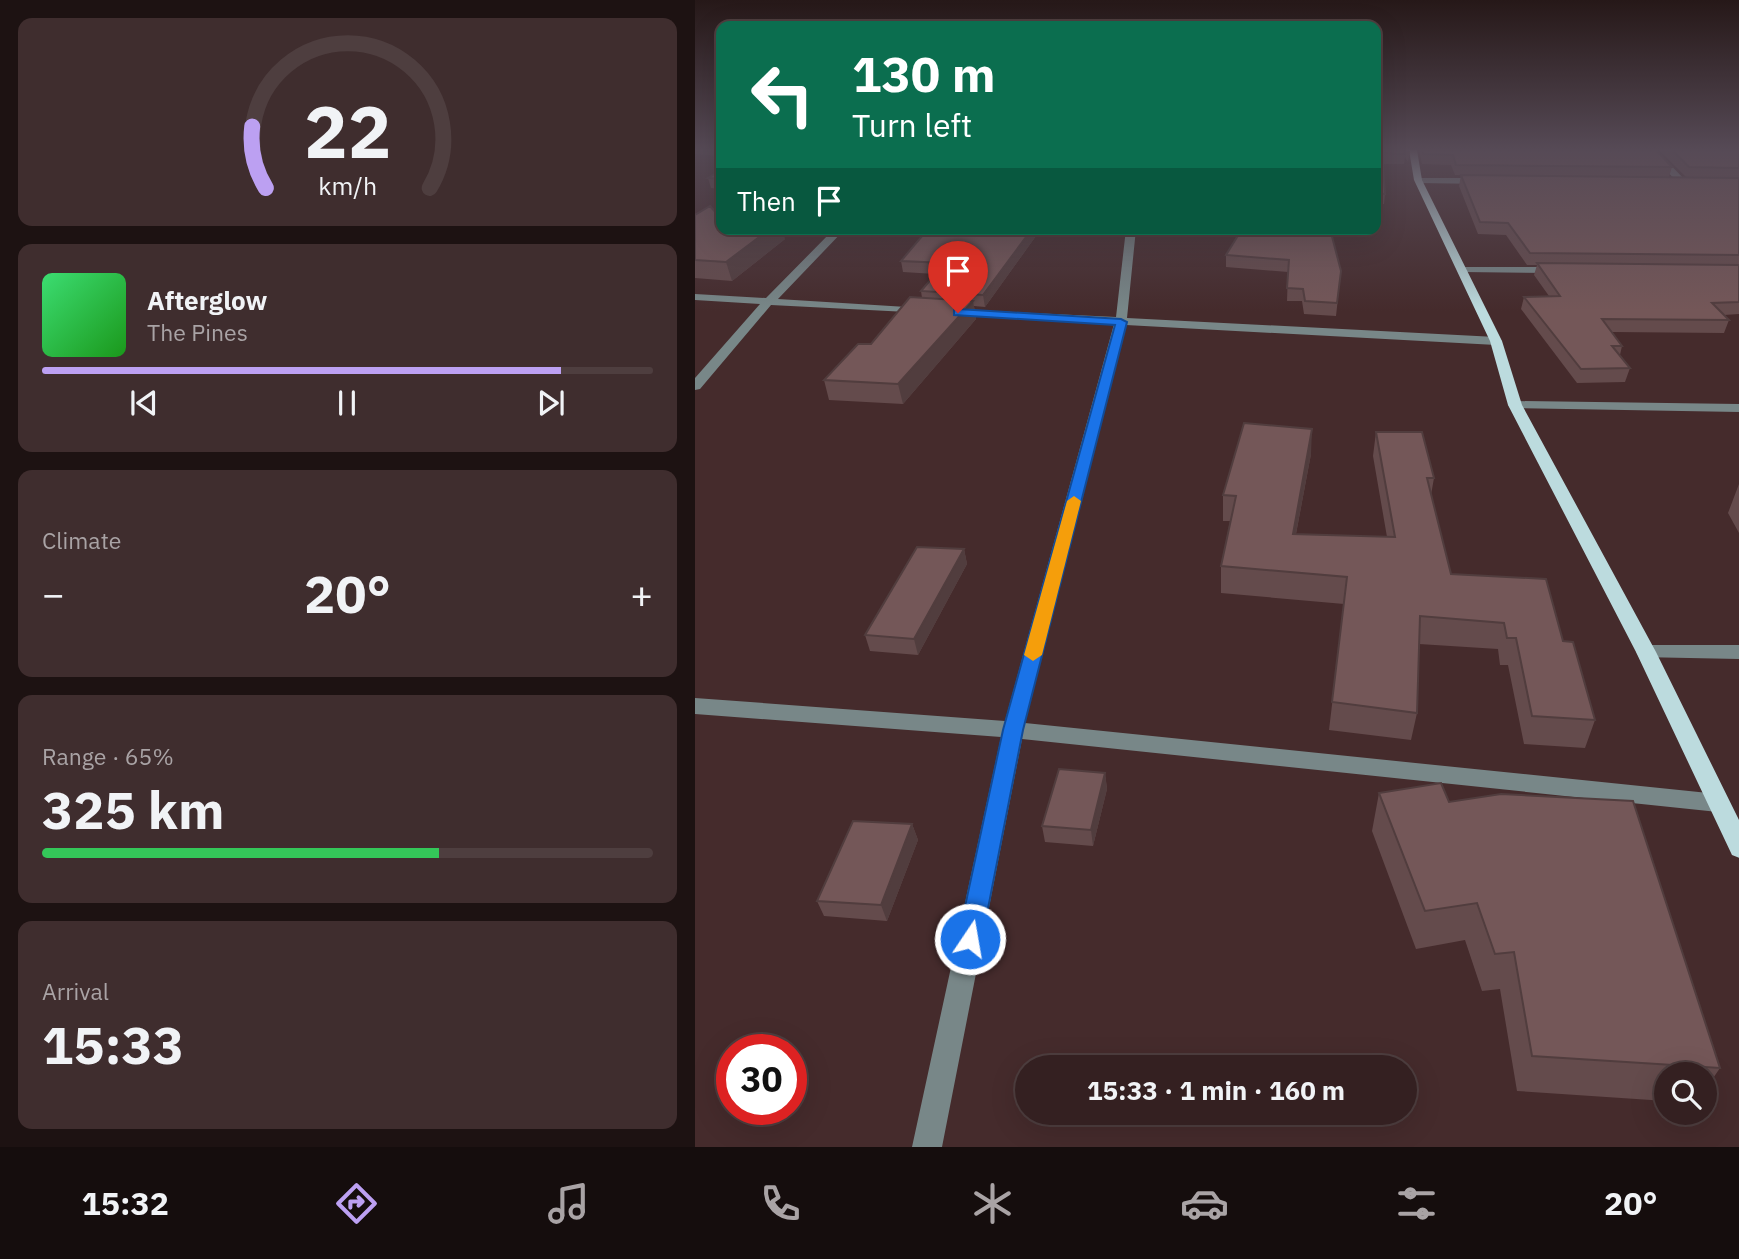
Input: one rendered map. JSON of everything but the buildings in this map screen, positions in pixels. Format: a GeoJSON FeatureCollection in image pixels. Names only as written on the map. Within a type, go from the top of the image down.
{"type":"FeatureCollection","features":[{"type":"Feature","properties":{"kind":"main road"},"geometry":{"type":"LineString","coordinates":[[1430,204],[1497,341],[1515,405],[1646,652],[1739,848]]}},
{"type":"Feature","properties":{"kind":"street"},"geometry":{"type":"LineString","coordinates":[[695,386],[768,302],[834,235]]}},
{"type":"Feature","properties":{"kind":"street"},"geometry":{"type":"LineString","coordinates":[[927,1147],[1013,730],[1121,322],[1130,235]]}},
{"type":"Feature","properties":{"kind":"street"},"geometry":{"type":"LineString","coordinates":[[1463,270],[1574,271]]}},
{"type":"Feature","properties":{"kind":"street"},"geometry":{"type":"LineString","coordinates":[[695,297],[1497,341]]}},
{"type":"Feature","properties":{"kind":"street"},"geometry":{"type":"LineString","coordinates":[[1515,405],[1739,408]]}},
{"type":"Feature","properties":{"kind":"street"},"geometry":{"type":"LineString","coordinates":[[1646,652],[1739,652]]}},
{"type":"Feature","properties":{"kind":"street"},"geometry":{"type":"LineString","coordinates":[[695,706],[1013,730],[1718,803]]}},
{"type":"Feature","properties":{"kind":"slow traffic"},"geometry":{"type":"LineString","coordinates":[[1033,655],[1074,501]]}},
{"type":"Feature","properties":{"kind":"route"},"geometry":{"type":"LineString","coordinates":[[958,313],[1121,322],[1013,730],[970,939]]}}]}
